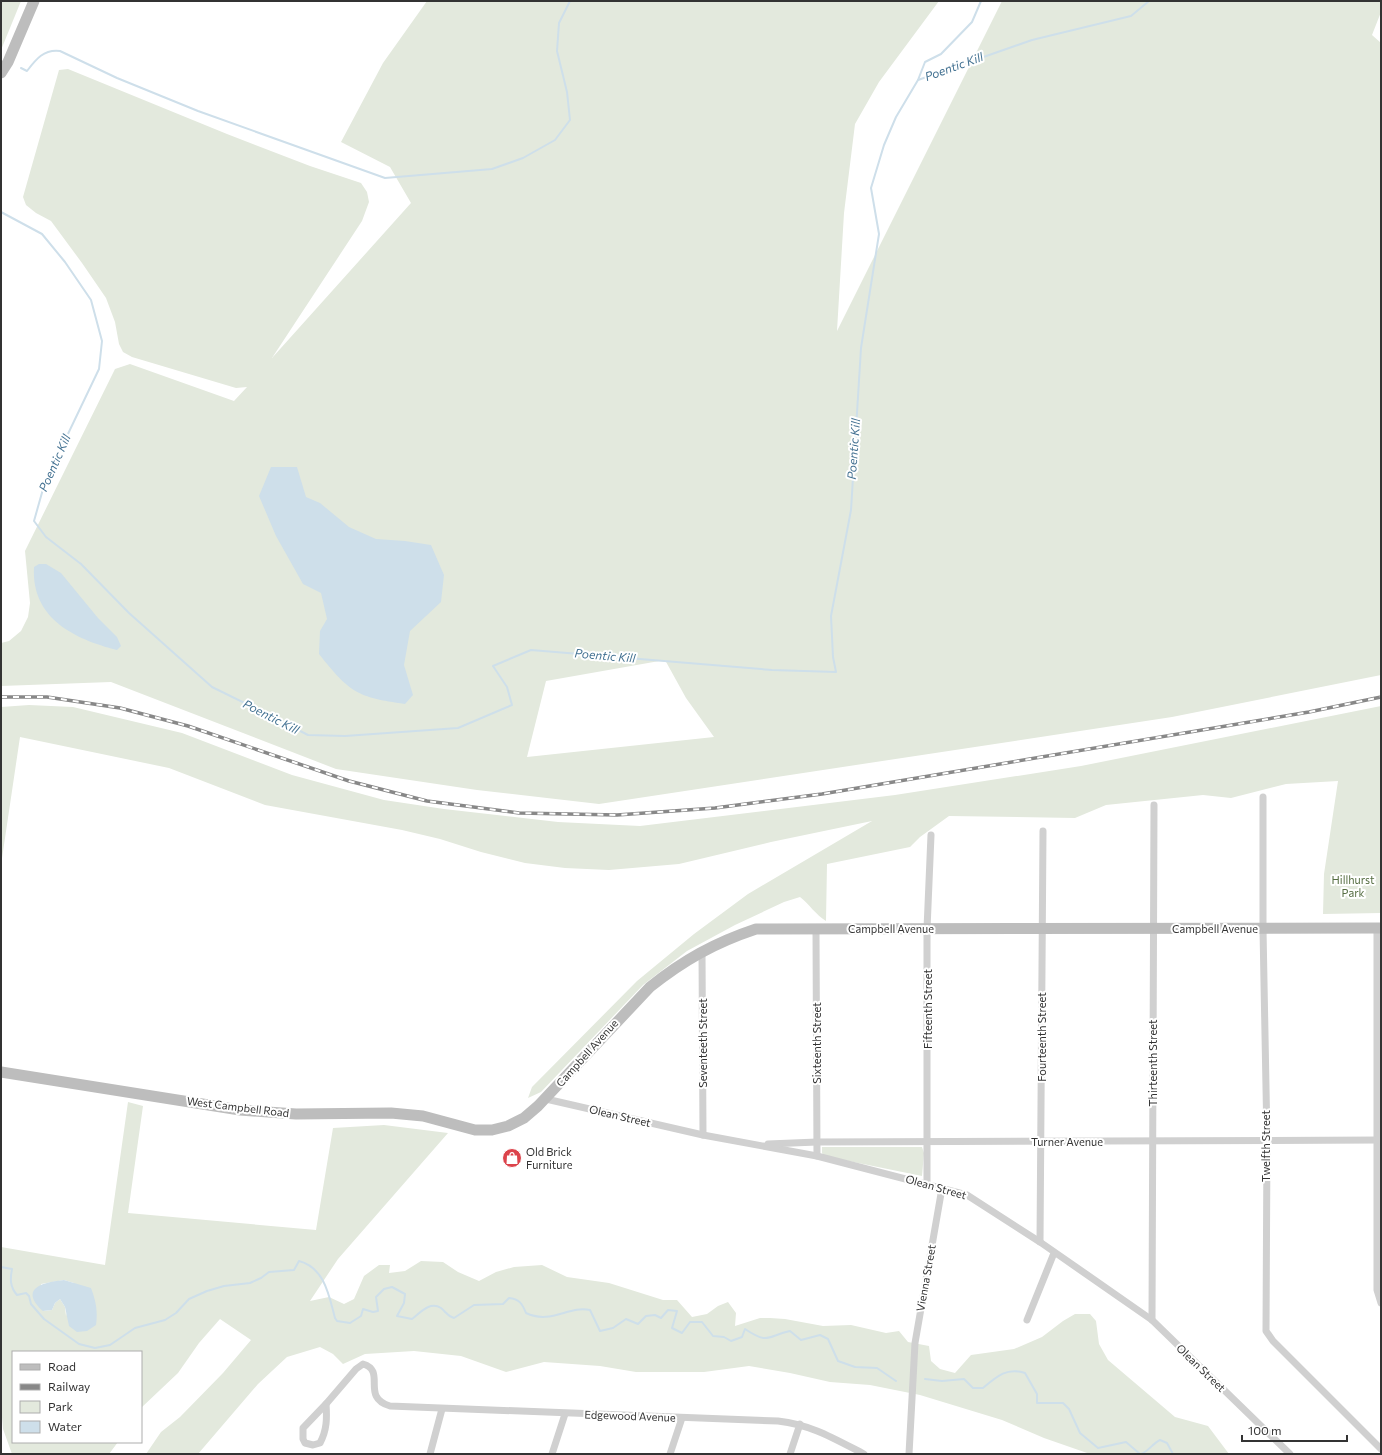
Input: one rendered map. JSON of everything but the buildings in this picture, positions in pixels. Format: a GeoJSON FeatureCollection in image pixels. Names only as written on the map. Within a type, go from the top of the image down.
{"type":"FeatureCollection","features":[{"type":"Feature","properties":{"kind":"street"},"geometry":{"type":"LineString","coordinates":[[1,73],[8,62],[34,1]]}},
{"type":"Feature","properties":{"kind":"street","name":"Twelfth Street"},"geometry":{"type":"LineString","coordinates":[[1263,797],[1263,929],[1267,1140],[1266,1331],[1273,1341],[1381,1449]]}},
{"type":"Feature","properties":{"kind":"street","name":"Thirteenth Street"},"geometry":{"type":"LineString","coordinates":[[1152,1320],[1154,806]]}},
{"type":"Feature","properties":{"kind":"street","name":"Fourteenth Street"},"geometry":{"type":"LineString","coordinates":[[1040,1242],[1042,1142],[1042,832]]}},
{"type":"Feature","properties":{"kind":"street","name":"Fifteenth Street"},"geometry":{"type":"LineString","coordinates":[[928,1184],[927,929],[931,835]]}},
{"type":"Feature","properties":{"kind":"street"},"geometry":{"type":"LineString","coordinates":[[1379,928],[1377,1290],[1381,1303]]}},
{"type":"Feature","properties":{"kind":"street","name":"Campbell Avenue"},"geometry":{"type":"LineString","coordinates":[[475,1130],[492,1130],[508,1126],[524,1118],[546,1099],[650,987],[667,973],[702,951],[726,939],[756,929],[1379,928]]}},
{"type":"Feature","properties":{"kind":"street","name":"Sixteenth Street"},"geometry":{"type":"LineString","coordinates":[[816,930],[817,1156]]}},
{"type":"Feature","properties":{"kind":"street","name":"Seventeeth Street"},"geometry":{"type":"LineString","coordinates":[[702,951],[703,1135]]}},
{"type":"Feature","properties":{"kind":"street","name":"West Campbell Road"},"geometry":{"type":"LineString","coordinates":[[1,1072],[240,1110],[296,1114],[391,1113],[423,1116],[475,1130]]}},
{"type":"Feature","properties":{"kind":"street","name":"Olean Street"},"geometry":{"type":"LineString","coordinates":[[546,1099],[703,1135],[817,1156],[928,1184],[968,1196],[1040,1242],[1152,1320],[1290,1454]]}},
{"type":"Feature","properties":{"kind":"street","name":"Turner Avenue"},"geometry":{"type":"LineString","coordinates":[[754,1145],[817,1142],[929,1141],[1153,1142],[1379,1140]]}},
{"type":"Feature","properties":{"kind":"street","name":"Vienna Street"},"geometry":{"type":"LineString","coordinates":[[909,1454],[912,1368],[915,1343],[942,1188]]}},
{"type":"Feature","properties":{"kind":"street"},"geometry":{"type":"LineString","coordinates":[[1027,1320],[1054,1253]]}},
{"type":"Feature","properties":{"kind":"street","name":"Edgewood Avenue"},"geometry":{"type":"LineString","coordinates":[[326,1404],[356,1369],[363,1364],[370,1366],[373,1370],[374,1394],[377,1400],[390,1406],[565,1414],[778,1421],[800,1424],[816,1429],[864,1454]]}},
{"type":"Feature","properties":{"kind":"street"},"geometry":{"type":"LineString","coordinates":[[326,1404],[327,1423],[320,1443],[312,1445],[304,1443],[303,1428],[326,1404]]}},
{"type":"Feature","properties":{"kind":"street"},"geometry":{"type":"LineString","coordinates":[[430,1454],[442,1409]]}},
{"type":"Feature","properties":{"kind":"street"},"geometry":{"type":"LineString","coordinates":[[552,1454],[565,1414]]}},
{"type":"Feature","properties":{"kind":"street"},"geometry":{"type":"LineString","coordinates":[[670,1454],[682,1418]]}},
{"type":"Feature","properties":{"kind":"street"},"geometry":{"type":"LineString","coordinates":[[790,1454],[800,1424]]}},
{"type":"Feature","properties":{"kind":"green space"},"geometry":{"type":"Polygon","coordinates":[[[1,1],[21,1],[1,50],[1,1]]]}},
{"type":"Feature","properties":{"kind":"green space"},"geometry":{"type":"Polygon","coordinates":[[[427,1],[939,1],[879,82],[855,124],[844,213],[837,331],[1002,1],[1381,1],[1381,12],[1372,35],[1381,43],[1381,675],[1172,717],[599,804],[477,790],[336,769],[111,682],[1,686],[1,643],[9,641],[21,631],[28,617],[30,603],[25,551],[115,369],[130,364],[234,401],[247,387],[236,388],[132,357],[123,352],[119,344],[115,322],[106,298],[51,221],[36,213],[26,205],[23,197],[59,70],[68,69],[227,134],[310,166],[361,183],[367,192],[369,202],[362,221],[272,358],[411,203],[390,167],[341,142],[383,63],[427,1]],[[665,660],[546,681],[527,757],[714,737],[686,698],[665,660]]]}},
{"type":"Feature","properties":{"kind":"green space","name":"Hillhurst Park"},"geometry":{"type":"Polygon","coordinates":[[[29,705],[73,707],[182,733],[292,775],[384,800],[444,809],[558,822],[640,826],[895,795],[1081,766],[1381,706],[1381,913],[1323,914],[1324,874],[1338,781],[1286,784],[1231,798],[1203,795],[1106,805],[1075,818],[949,816],[920,837],[910,847],[827,864],[826,921],[800,897],[784,902],[735,925],[687,951],[643,985],[541,1092],[528,1098],[532,1087],[637,981],[694,934],[748,894],[872,821],[771,842],[679,864],[609,870],[565,868],[525,863],[402,830],[265,805],[169,768],[20,737],[1,865],[1,707],[29,705]]]}},
{"type":"Feature","properties":{"kind":"green space"},"geometry":{"type":"Polygon","coordinates":[[[128,1102],[143,1106],[128,1213],[316,1230],[333,1128],[384,1125],[448,1133],[338,1259],[310,1301],[329,1297],[344,1304],[354,1299],[364,1276],[379,1265],[390,1265],[389,1273],[405,1271],[421,1261],[443,1262],[458,1272],[479,1281],[496,1272],[514,1267],[542,1265],[567,1277],[609,1283],[663,1300],[677,1300],[692,1317],[707,1314],[718,1306],[728,1302],[736,1313],[735,1326],[760,1318],[770,1318],[785,1319],[823,1326],[851,1325],[886,1333],[899,1331],[908,1342],[929,1346],[931,1361],[940,1369],[955,1373],[971,1355],[1014,1349],[1042,1337],[1075,1314],[1090,1314],[1096,1321],[1099,1344],[1108,1360],[1175,1417],[1208,1426],[1229,1454],[1090,1454],[1044,1438],[1002,1420],[920,1395],[870,1385],[830,1382],[749,1366],[704,1372],[636,1372],[600,1366],[544,1362],[506,1372],[461,1356],[414,1351],[365,1354],[343,1364],[333,1354],[320,1347],[287,1357],[258,1384],[198,1454],[146,1454],[161,1432],[180,1417],[223,1373],[251,1340],[220,1319],[199,1343],[178,1373],[142,1407],[142,1351],[12,1351],[12,1443],[117,1443],[109,1454],[12,1454],[3,1429],[1,1406],[1,1247],[105,1265],[128,1102]],[[64,1280],[41,1284],[43,1311],[52,1310],[55,1303],[60,1299],[65,1307],[66,1316],[74,1283],[64,1280]]]}},
{"type":"Feature","properties":{"kind":"green space"},"geometry":{"type":"Polygon","coordinates":[[[822,1147],[922,1147],[924,1153],[922,1176],[824,1156],[822,1153],[822,1147]]]}},
{"type":"Feature","properties":{"kind":"water"},"geometry":{"type":"Polygon","coordinates":[[[271,467],[297,467],[306,497],[320,503],[349,527],[376,539],[431,545],[444,575],[441,602],[410,631],[404,665],[413,695],[405,704],[376,699],[356,691],[339,677],[319,654],[320,631],[327,619],[321,593],[303,584],[276,536],[259,496],[271,467]]]}},
{"type":"Feature","properties":{"kind":"water"},"geometry":{"type":"Polygon","coordinates":[[[39,564],[46,564],[61,573],[98,618],[117,637],[121,646],[117,650],[85,640],[58,624],[48,613],[40,600],[35,585],[34,567],[39,564]]]}},
{"type":"Feature","properties":{"kind":"water"},"geometry":{"type":"Polygon","coordinates":[[[64,1280],[91,1288],[96,1306],[97,1320],[96,1325],[87,1331],[77,1332],[69,1326],[65,1307],[60,1299],[55,1303],[52,1310],[43,1311],[33,1297],[33,1292],[42,1285],[49,1282],[64,1280]]]}},
{"type":"Feature","properties":{"kind":"waterway"},"geometry":{"type":"LineString","coordinates":[[21,68],[27,71],[37,59],[45,53],[60,51],[117,78],[198,111],[385,178],[492,169],[523,158],[555,140],[570,120],[567,92],[557,51],[559,23],[570,1]]}},
{"type":"Feature","properties":{"kind":"waterway"},"geometry":{"type":"LineString","coordinates":[[918,80],[925,62],[941,54],[972,22],[981,1]]}},
{"type":"Feature","properties":{"kind":"waterway","name":"Poentic Kill"},"geometry":{"type":"LineString","coordinates":[[1,212],[42,234],[65,262],[91,300],[102,341],[99,369],[45,482],[34,521],[46,537],[81,564],[129,613],[212,687],[308,735],[345,736],[458,728],[512,705],[507,687],[493,666],[531,650],[772,670],[836,672],[833,657],[831,616],[851,510],[861,348],[879,234],[871,188],[884,145],[896,117],[918,80],[1032,40],[1131,16],[1149,1]]}},
{"type":"Feature","properties":{"kind":"waterway"},"geometry":{"type":"LineString","coordinates":[[1,1267],[12,1269],[11,1283],[13,1289],[17,1295],[26,1293],[29,1296],[31,1304],[44,1319],[79,1344],[95,1348],[110,1345],[135,1328],[165,1320],[176,1313],[189,1299],[207,1291],[224,1286],[250,1283],[269,1272],[294,1270],[299,1261],[308,1265],[320,1276],[328,1292],[337,1321],[350,1323],[361,1316],[363,1309],[373,1312],[378,1311],[376,1297],[384,1289],[392,1287],[405,1294],[404,1303],[397,1316],[412,1319],[426,1308],[433,1306],[441,1308],[448,1315],[454,1318],[474,1305],[503,1304],[509,1298],[518,1301],[522,1304],[526,1313],[535,1316],[544,1317],[575,1310],[590,1310],[600,1331],[613,1328],[626,1319],[638,1324],[646,1316],[655,1315],[661,1318],[668,1310],[677,1311],[672,1328],[682,1333],[690,1322],[702,1322],[713,1336],[724,1337],[731,1341],[742,1337],[745,1329],[759,1337],[764,1338],[790,1331],[801,1340],[820,1335],[828,1339],[838,1361],[855,1367],[877,1368],[896,1381]]}},
{"type":"Feature","properties":{"kind":"waterway"},"geometry":{"type":"LineString","coordinates":[[925,1379],[942,1381],[964,1379],[973,1388],[983,1388],[998,1376],[1007,1372],[1019,1371],[1025,1373],[1037,1394],[1037,1403],[1063,1403],[1069,1409],[1080,1433],[1098,1448],[1126,1442],[1140,1454]]}},
{"type":"Feature","properties":{"kind":"waterway"},"geometry":{"type":"LineString","coordinates":[[1141,1454],[1160,1440],[1167,1443],[1173,1454]]}},
{"type":"Feature","properties":{"kind":"railway"},"geometry":{"type":"LineString","coordinates":[[1,697],[47,697],[120,708],[188,726],[349,781],[427,801],[519,813],[617,815],[715,808],[822,794],[1309,712],[1381,697]]}},
{"type":"Feature","properties":{"kind":"place","name":"Old Brick Furniture"},"geometry":{"type":"Point","coordinates":[512,1158]}}]}
